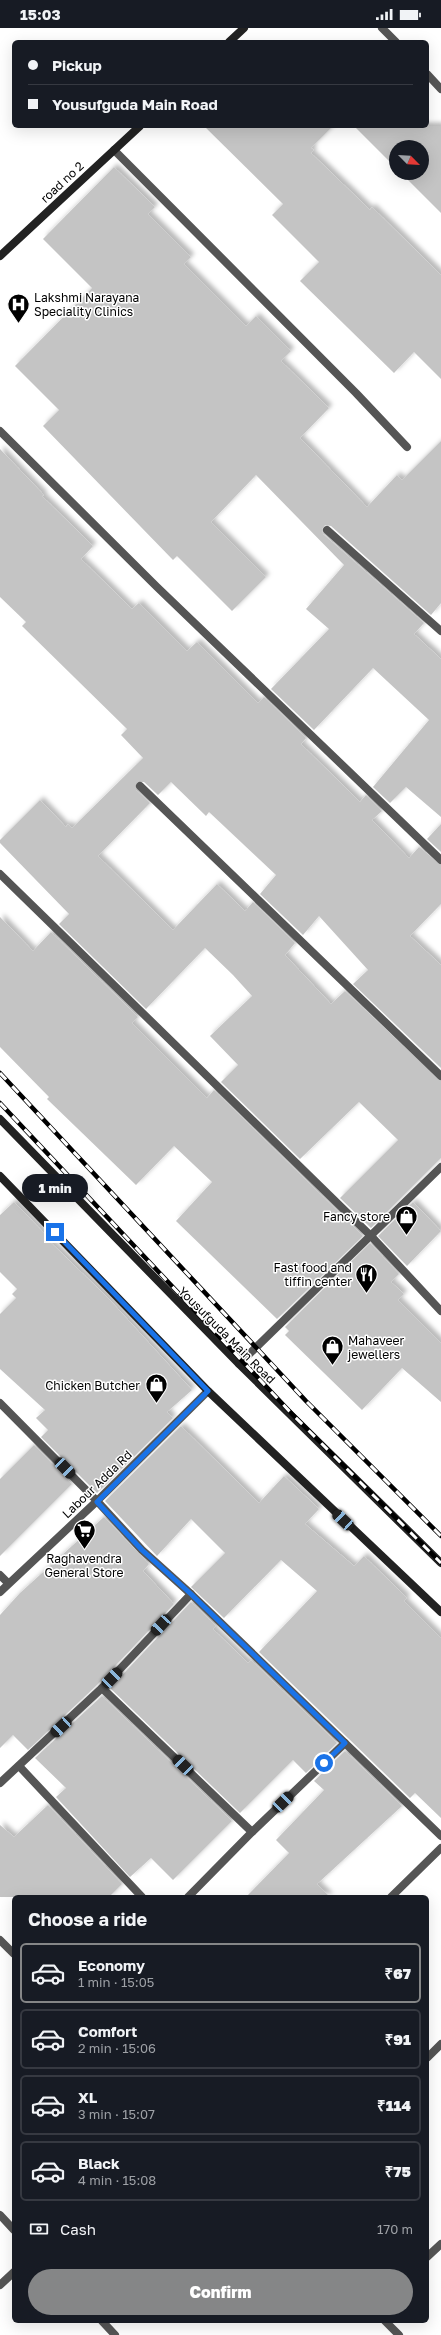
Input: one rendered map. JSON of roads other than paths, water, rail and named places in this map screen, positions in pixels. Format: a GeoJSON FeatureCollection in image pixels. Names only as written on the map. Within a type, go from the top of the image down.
{"type":"FeatureCollection","features":[{"type":"Feature","properties":{"kind":"main road"},"geometry":{"type":"LineString","coordinates":[[231,40],[244,28]]}},
{"type":"Feature","properties":{"kind":"main road","name":"road no 2"},"geometry":{"type":"LineString","coordinates":[[0,256],[138,128]]}},
{"type":"Feature","properties":{"kind":"main road","name":"Yousufguda Main Road"},"geometry":{"type":"LineString","coordinates":[[0,1119],[239,1364],[441,1563]]}},
{"type":"Feature","properties":{"kind":"main road"},"geometry":{"type":"LineString","coordinates":[[0,1176],[208,1391],[441,1612]]}},
{"type":"Feature","properties":{"kind":"street"},"geometry":{"type":"LineString","coordinates":[[382,28],[394,40]]}},
{"type":"Feature","properties":{"kind":"street"},"geometry":{"type":"LineString","coordinates":[[429,76],[441,89]]}},
{"type":"Feature","properties":{"kind":"street"},"geometry":{"type":"LineString","coordinates":[[114,150],[356,393],[407,447]]}},
{"type":"Feature","properties":{"kind":"street"},"geometry":{"type":"LineString","coordinates":[[0,431],[157,587],[441,860]]}},
{"type":"Feature","properties":{"kind":"street"},"geometry":{"type":"LineString","coordinates":[[328,530],[441,631]]}},
{"type":"Feature","properties":{"kind":"street"},"geometry":{"type":"LineString","coordinates":[[140,786],[441,1076]]}},
{"type":"Feature","properties":{"kind":"street"},"geometry":{"type":"LineString","coordinates":[[0,874],[371,1236],[441,1311]]}},
{"type":"Feature","properties":{"kind":"street"},"geometry":{"type":"LineString","coordinates":[[239,1364],[441,1167]]}},
{"type":"Feature","properties":{"kind":"street","name":"Labour Adda Rd"},"geometry":{"type":"LineString","coordinates":[[0,1592],[97,1502],[208,1391]]}},
{"type":"Feature","properties":{"kind":"street"},"geometry":{"type":"LineString","coordinates":[[0,1402],[142,1550],[191,1594],[441,1836]]}},
{"type":"Feature","properties":{"kind":"street"},"geometry":{"type":"LineString","coordinates":[[0,1575],[8,1583]]}},
{"type":"Feature","properties":{"kind":"street"},"geometry":{"type":"LineString","coordinates":[[0,1783],[102,1688],[191,1594]]}},
{"type":"Feature","properties":{"kind":"street"},"geometry":{"type":"LineString","coordinates":[[102,1688],[252,1832]]}},
{"type":"Feature","properties":{"kind":"street"},"geometry":{"type":"LineString","coordinates":[[190,1895],[252,1832],[345,1743]]}},
{"type":"Feature","properties":{"kind":"street"},"geometry":{"type":"LineString","coordinates":[[19,1766],[140,1895]]}},
{"type":"Feature","properties":{"kind":"street"},"geometry":{"type":"LineString","coordinates":[[393,1895],[441,1848]]}},
{"type":"Feature","properties":{"kind":"street"},"geometry":{"type":"LineString","coordinates":[[0,1940],[12,1952]]}},
{"type":"Feature","properties":{"kind":"street"},"geometry":{"type":"LineString","coordinates":[[429,2056],[441,2044]]}},
{"type":"Feature","properties":{"kind":"street"},"geometry":{"type":"LineString","coordinates":[[0,2215],[12,2228]]}},
{"type":"Feature","properties":{"kind":"street"},"geometry":{"type":"LineString","coordinates":[[429,2255],[441,2244]]}},
{"type":"Feature","properties":{"kind":"street"},"geometry":{"type":"LineString","coordinates":[[0,2285],[12,2274]]}},
{"type":"Feature","properties":{"kind":"street"},"geometry":{"type":"LineString","coordinates":[[104,2323],[115,2335]]}},
{"type":"Feature","properties":{"kind":"street"},"geometry":{"type":"LineString","coordinates":[[387,2323],[399,2335]]}},
{"type":"Feature","properties":{"kind":"railway"},"geometry":{"type":"LineString","coordinates":[[0,1073],[306,1401],[441,1536]]}},
{"type":"Feature","properties":{"kind":"railway"},"geometry":{"type":"LineString","coordinates":[[0,1103],[292,1414],[441,1563]]}},
{"type":"Feature","properties":{"kind":"place","name":"Lakshmi Narayana Speciality Clinics"},"geometry":{"type":"Point","coordinates":[18,324]}},
{"type":"Feature","properties":{"kind":"place","name":"Fancy store"},"geometry":{"type":"Point","coordinates":[406,1236]}},
{"type":"Feature","properties":{"kind":"place","name":"Fast food and tiffin center"},"geometry":{"type":"Point","coordinates":[367,1294]}},
{"type":"Feature","properties":{"kind":"place","name":"Mahaveer jewellers"},"geometry":{"type":"Point","coordinates":[333,1366]}},
{"type":"Feature","properties":{"kind":"place","name":"Chicken Butcher"},"geometry":{"type":"Point","coordinates":[156,1404]}},
{"type":"Feature","properties":{"kind":"place","name":"Raghavendra General Store"},"geometry":{"type":"Point","coordinates":[84,1550]}}]}
